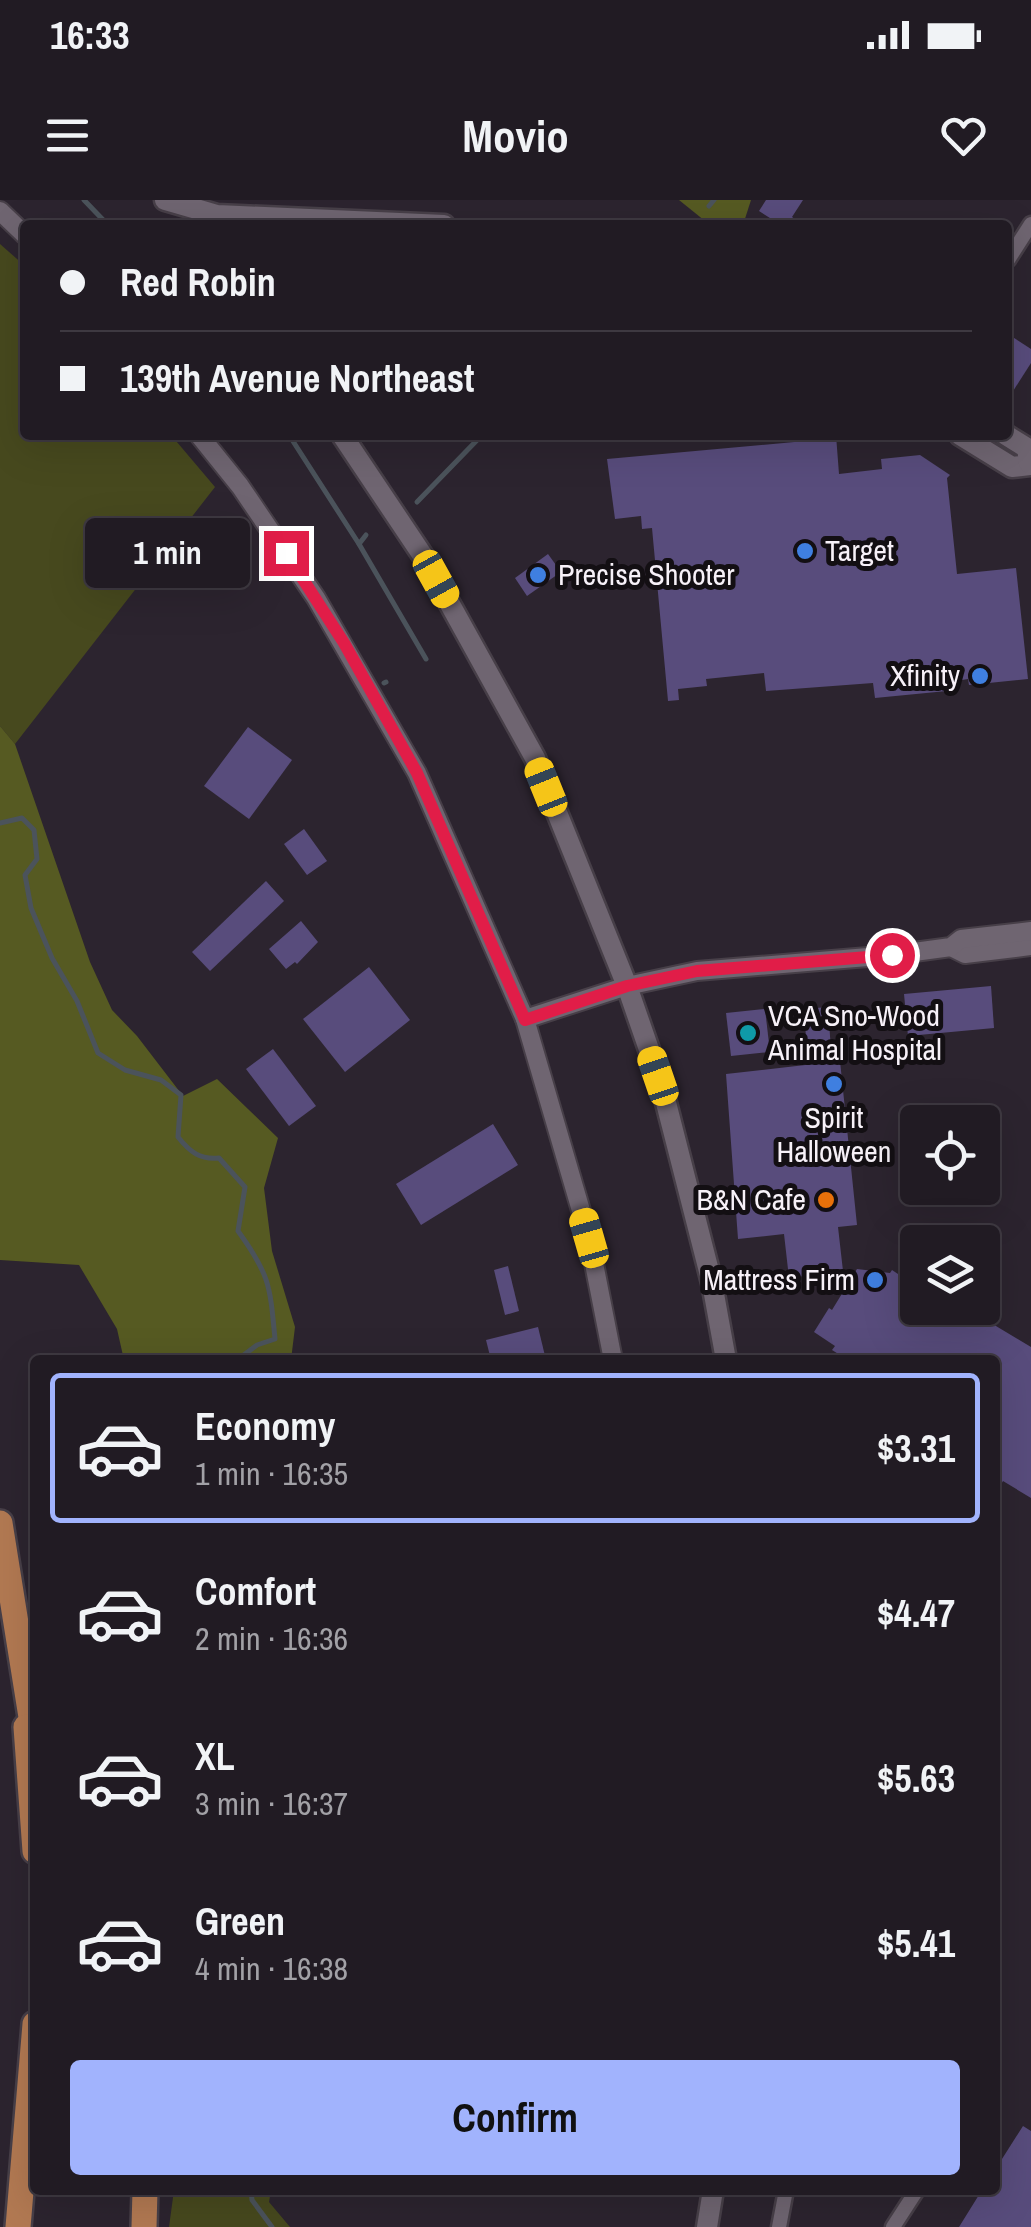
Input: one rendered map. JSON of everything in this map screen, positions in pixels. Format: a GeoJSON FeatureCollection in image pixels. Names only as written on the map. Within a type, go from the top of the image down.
{"type":"FeatureCollection","features":[{"type":"Feature","properties":{"kind":"highway"},"geometry":{"type":"LineString","coordinates":[[0,1522],[30,1713]]}},
{"type":"Feature","properties":{"kind":"highway"},"geometry":{"type":"LineString","coordinates":[[22,1667],[30,1780]]}},
{"type":"Feature","properties":{"kind":"highway"},"geometry":{"type":"LineString","coordinates":[[18,2227],[30,2084]]}},
{"type":"Feature","properties":{"kind":"highway"},"geometry":{"type":"LineString","coordinates":[[144,2227],[145,2195]]}},
{"type":"Feature","properties":{"kind":"main road"},"geometry":{"type":"LineString","coordinates":[[166,200],[217,213],[349,220]]}},
{"type":"Feature","properties":{"kind":"main road"},"geometry":{"type":"LineString","coordinates":[[968,440],[1012,467],[1030,462],[1027,448],[1012,439]]}},
{"type":"Feature","properties":{"kind":"main road"},"geometry":{"type":"LineString","coordinates":[[345,440],[425,559],[535,758],[627,986],[666,1105],[712,1283],[725,1355]]}},
{"type":"Feature","properties":{"kind":"main road"},"geometry":{"type":"LineString","coordinates":[[706,2227],[712,2195]]}},
{"type":"Feature","properties":{"kind":"street"},"geometry":{"type":"LineString","coordinates":[[0,211],[20,230]]}},
{"type":"Feature","properties":{"kind":"street"},"geometry":{"type":"LineString","coordinates":[[1012,254],[1031,224]]}},
{"type":"Feature","properties":{"kind":"street"},"geometry":{"type":"LineString","coordinates":[[203,440],[272,531],[324,610],[417,773],[525,1020],[589,1238],[612,1355]]}},
{"type":"Feature","properties":{"kind":"street"},"geometry":{"type":"LineString","coordinates":[[951,947],[961,939],[1031,931]]}},
{"type":"Feature","properties":{"kind":"street"},"geometry":{"type":"LineString","coordinates":[[525,1020],[627,986],[697,971],[951,947],[966,954],[1031,946]]}},
{"type":"Feature","properties":{"kind":"street"},"geometry":{"type":"LineString","coordinates":[[779,2227],[785,2195]]}},
{"type":"Feature","properties":{"kind":"street"},"geometry":{"type":"LineString","coordinates":[[893,2227],[915,2195]]}},
{"type":"Feature","properties":{"kind":"green space"},"geometry":{"type":"Polygon","coordinates":[[[679,200],[751,200],[745,220],[704,220],[679,200]]]}},
{"type":"Feature","properties":{"kind":"green space"},"geometry":{"type":"Polygon","coordinates":[[[0,244],[20,262],[20,440],[175,440],[215,487],[15,744],[0,726],[0,244]]]}},
{"type":"Feature","properties":{"kind":"green space"},"geometry":{"type":"Polygon","coordinates":[[[0,726],[15,744],[90,962],[112,1010],[183,1096],[217,1079],[278,1138],[264,1188],[272,1251],[295,1327],[292,1355],[123,1355],[117,1329],[79,1265],[0,1260],[0,726]]]}},
{"type":"Feature","properties":{"kind":"green space"},"geometry":{"type":"Polygon","coordinates":[[[173,2195],[270,2195],[269,2202],[290,2227],[169,2227],[173,2195]]]}},
{"type":"Feature","properties":{"kind":"building"},"geometry":{"type":"Polygon","coordinates":[[[766,200],[803,200],[792,217],[796,220],[773,220],[759,211],[766,200]]]}},
{"type":"Feature","properties":{"kind":"building"},"geometry":{"type":"Polygon","coordinates":[[[1012,337],[1031,349],[1031,363],[1012,393],[1012,337]]]}},
{"type":"Feature","properties":{"kind":"building","name":"Target"},"geometry":{"type":"Polygon","coordinates":[[[836,440],[839,474],[882,469],[881,459],[920,455],[950,475],[947,478],[957,574],[1016,568],[1028,679],[969,685],[968,679],[956,681],[957,690],[875,698],[873,683],[766,691],[764,673],[706,679],[707,686],[678,689],[679,700],[668,701],[652,528],[642,529],[641,516],[615,519],[607,459],[836,440]]]}},
{"type":"Feature","properties":{"kind":"building","name":"Precise Shooter"},"geometry":{"type":"Polygon","coordinates":[[[548,554],[561,572],[527,596],[515,578],[548,554]]]}},
{"type":"Feature","properties":{"kind":"building"},"geometry":{"type":"Polygon","coordinates":[[[248,727],[292,760],[249,819],[204,786],[248,727]]]}},
{"type":"Feature","properties":{"kind":"building"},"geometry":{"type":"Polygon","coordinates":[[[304,829],[327,861],[307,875],[284,844],[304,829]]]}},
{"type":"Feature","properties":{"kind":"building"},"geometry":{"type":"Polygon","coordinates":[[[266,881],[284,901],[210,971],[192,952],[266,881]]]}},
{"type":"Feature","properties":{"kind":"building"},"geometry":{"type":"Polygon","coordinates":[[[301,921],[318,942],[297,964],[286,969],[269,949],[301,921]]]}},
{"type":"Feature","properties":{"kind":"building"},"geometry":{"type":"Polygon","coordinates":[[[369,967],[410,1020],[345,1072],[303,1019],[369,967]]]}},
{"type":"Feature","properties":{"kind":"building"},"geometry":{"type":"Polygon","coordinates":[[[991,986],[994,1028],[908,1036],[904,994],[991,986]]]}},
{"type":"Feature","properties":{"kind":"building"},"geometry":{"type":"Polygon","coordinates":[[[828,1007],[831,1050],[807,1052],[804,1009],[828,1007]]]}},
{"type":"Feature","properties":{"kind":"building","name":"VCA Sno-Wood Animal Hospital"},"geometry":{"type":"Polygon","coordinates":[[[765,1009],[770,1052],[731,1056],[726,1013],[765,1009]]]}},
{"type":"Feature","properties":{"kind":"building"},"geometry":{"type":"Polygon","coordinates":[[[273,1049],[316,1106],[289,1126],[246,1069],[273,1049]]]}},
{"type":"Feature","properties":{"kind":"building"},"geometry":{"type":"Polygon","coordinates":[[[840,1061],[857,1225],[838,1227],[843,1271],[789,1278],[784,1234],[738,1239],[726,1074],[840,1061]]]}},
{"type":"Feature","properties":{"kind":"building"},"geometry":{"type":"Polygon","coordinates":[[[493,1124],[518,1165],[421,1225],[396,1184],[493,1124]]]}},
{"type":"Feature","properties":{"kind":"building"},"geometry":{"type":"Polygon","coordinates":[[[508,1266],[519,1311],[505,1315],[494,1270],[508,1266]]]}},
{"type":"Feature","properties":{"kind":"building"},"geometry":{"type":"Polygon","coordinates":[[[857,1269],[890,1273],[892,1270],[900,1275],[900,1325],[994,1325],[1031,1347],[1031,1498],[1003,1481],[1000,1486],[1000,1355],[840,1355],[832,1350],[835,1346],[814,1332],[829,1308],[832,1310],[857,1269]]]}},
{"type":"Feature","properties":{"kind":"building"},"geometry":{"type":"Polygon","coordinates":[[[538,1327],[545,1355],[490,1355],[486,1340],[538,1327]]]}},
{"type":"Feature","properties":{"kind":"building"},"geometry":{"type":"Polygon","coordinates":[[[1023,2126],[1031,2131],[1031,2227],[959,2227],[979,2195],[1000,2195],[1000,2162],[1023,2126]]]}},
{"type":"Feature","properties":{"kind":"waterway"},"geometry":{"type":"LineString","coordinates":[[84,200],[103,220]]}},
{"type":"Feature","properties":{"kind":"waterway"},"geometry":{"type":"LineString","coordinates":[[709,206],[714,200]]}},
{"type":"Feature","properties":{"kind":"waterway"},"geometry":{"type":"LineString","coordinates":[[292,440],[359,544]]}},
{"type":"Feature","properties":{"kind":"waterway"},"geometry":{"type":"LineString","coordinates":[[417,502],[477,440]]}},
{"type":"Feature","properties":{"kind":"waterway"},"geometry":{"type":"LineString","coordinates":[[366,535],[359,544],[426,659]]}},
{"type":"Feature","properties":{"kind":"waterway"},"geometry":{"type":"LineString","coordinates":[[0,823],[22,818],[34,830],[37,859],[25,875],[31,908],[98,1053],[125,1070],[161,1080],[181,1095],[178,1137],[196,1154],[219,1158],[245,1187],[238,1231],[267,1282],[275,1339],[244,1355]]}},
{"type":"Feature","properties":{"kind":"waterway"},"geometry":{"type":"LineString","coordinates":[[252,2195],[272,2227]]}},
{"type":"Feature","properties":{"kind":"place","name":"Target"},"geometry":{"type":"Point","coordinates":[805,551]}},
{"type":"Feature","properties":{"kind":"place","name":"Precise Shooter"},"geometry":{"type":"Point","coordinates":[538,575]}},
{"type":"Feature","properties":{"kind":"place","name":"Xfinity"},"geometry":{"type":"Point","coordinates":[980,676]}},
{"type":"Feature","properties":{"kind":"place","name":"VCA Sno-Wood Animal Hospital"},"geometry":{"type":"Point","coordinates":[748,1033]}},
{"type":"Feature","properties":{"kind":"place","name":"Spirit Halloween"},"geometry":{"type":"Point","coordinates":[834,1084]}},
{"type":"Feature","properties":{"kind":"place","name":"B&N Cafe"},"geometry":{"type":"Point","coordinates":[826,1200]}},
{"type":"Feature","properties":{"kind":"place","name":"Mattress Firm"},"geometry":{"type":"Point","coordinates":[875,1280]}},
{"type":"Feature","properties":{"kind":"route"},"geometry":{"type":"LineString","coordinates":[[286,553],[344,643],[417,773],[525,1020],[627,986],[697,971],[892,955]]}}]}
